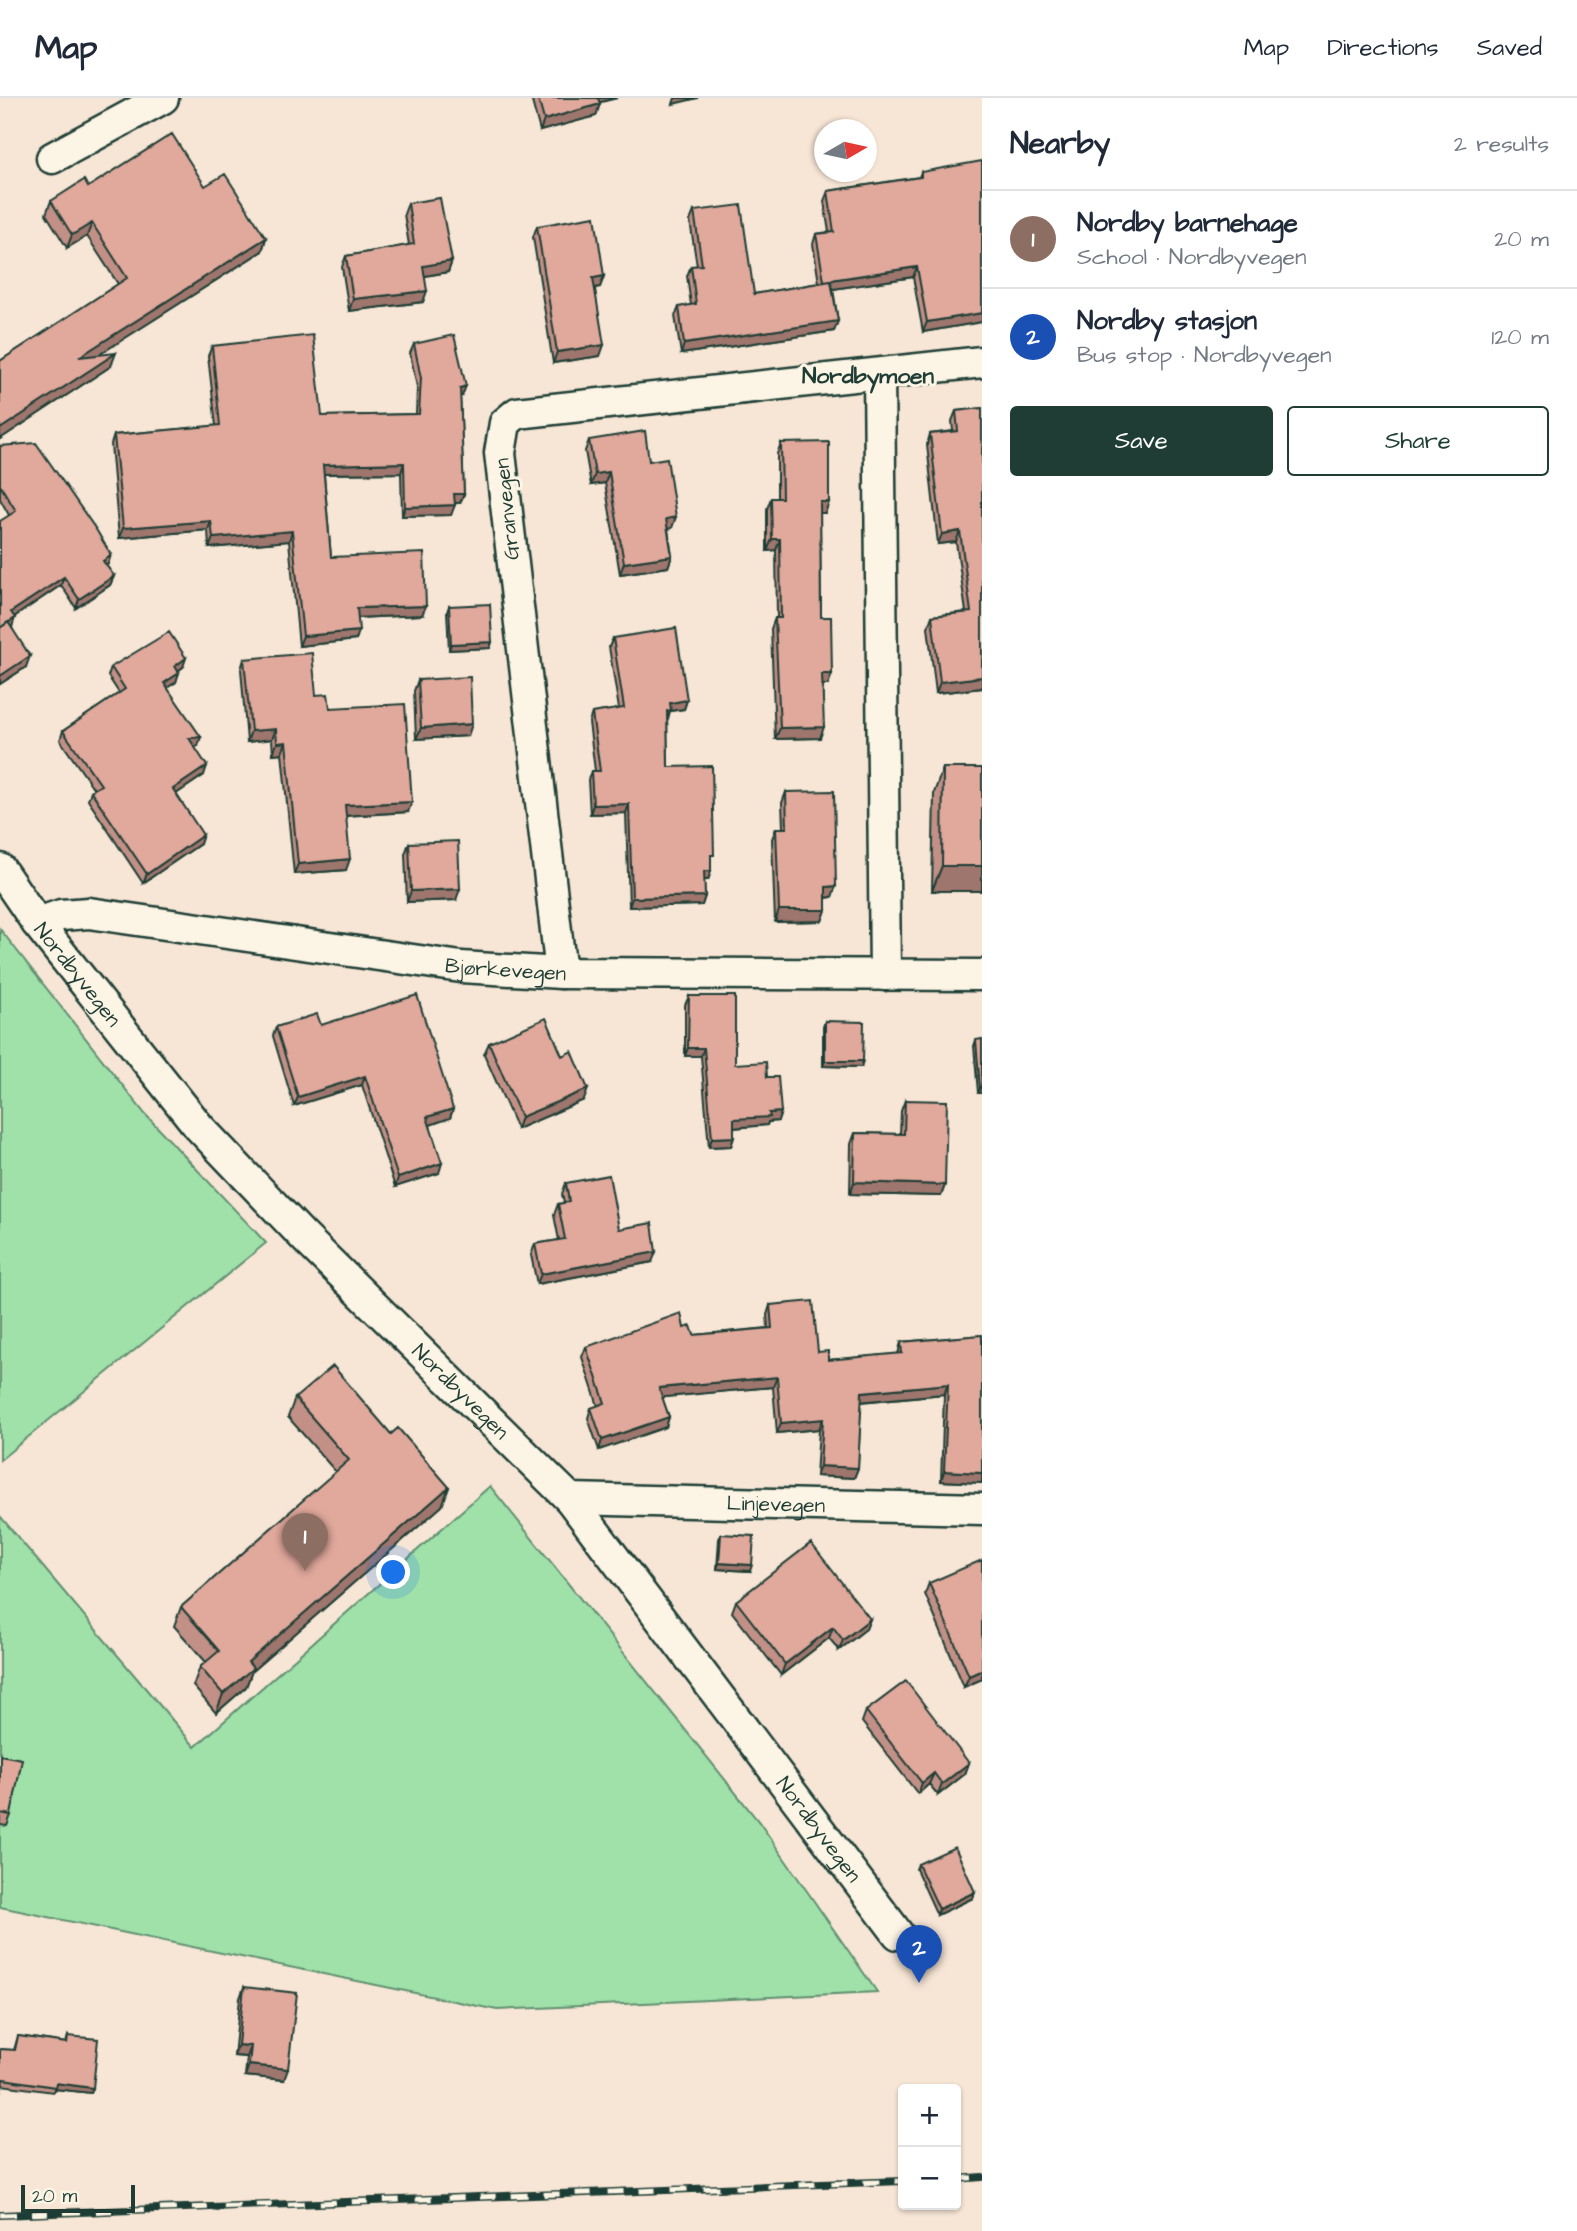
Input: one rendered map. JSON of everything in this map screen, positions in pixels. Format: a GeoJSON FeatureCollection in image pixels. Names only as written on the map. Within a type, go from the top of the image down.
{"type":"FeatureCollection","features":[{"type":"Feature","properties":{"kind":"street"},"geometry":{"type":"LineString","coordinates":[[52,158],[163,98]]}},
{"type":"Feature","properties":{"kind":"street","name":"Granvegen"},"geometry":{"type":"LineString","coordinates":[[561,973],[500,453],[505,423],[517,413],[982,362]]}},
{"type":"Feature","properties":{"kind":"street"},"geometry":{"type":"LineString","coordinates":[[879,374],[885,975]]}},
{"type":"Feature","properties":{"kind":"street","name":"Nordbyvegen"},"geometry":{"type":"LineString","coordinates":[[0,869],[37,923],[199,1127],[303,1236],[570,1499],[898,1934]]}},
{"type":"Feature","properties":{"kind":"street","name":"Bjørkevegen"},"geometry":{"type":"LineString","coordinates":[[37,923],[61,915],[89,913],[435,964],[561,973],[982,975]]}},
{"type":"Feature","properties":{"kind":"street","name":"Linjevegen"},"geometry":{"type":"LineString","coordinates":[[570,1499],[982,1509]]}},
{"type":"Feature","properties":{"kind":"green space"},"geometry":{"type":"Polygon","coordinates":[[[0,929],[145,1114],[266,1243],[0,1460],[0,929]]]}},
{"type":"Feature","properties":{"kind":"green space"},"geometry":{"type":"Polygon","coordinates":[[[490,1486],[759,1822],[877,1992],[497,2010],[0,1907],[0,1516],[195,1747],[490,1486]]]}},
{"type":"Feature","properties":{"kind":"building"},"geometry":{"type":"Polygon","coordinates":[[[538,98],[598,98],[600,104],[544,120],[538,98]]]}},
{"type":"Feature","properties":{"kind":"building"},"geometry":{"type":"Polygon","coordinates":[[[172,134],[205,186],[225,174],[266,238],[79,357],[116,353],[0,429],[0,361],[127,278],[92,223],[72,235],[51,201],[84,180],[88,187],[172,134]]]}},
{"type":"Feature","properties":{"kind":"building"},"geometry":{"type":"Polygon","coordinates":[[[982,161],[982,313],[927,322],[917,267],[824,281],[816,234],[834,232],[828,191],[921,177],[921,172],[982,161]]]}},
{"type":"Feature","properties":{"kind":"building"},"geometry":{"type":"Polygon","coordinates":[[[440,198],[452,261],[423,266],[427,291],[353,299],[346,256],[414,244],[408,203],[440,198]]]}},
{"type":"Feature","properties":{"kind":"building"},"geometry":{"type":"Polygon","coordinates":[[[741,205],[754,294],[831,281],[838,321],[684,344],[679,307],[696,304],[691,266],[702,265],[694,211],[741,205]]]}},
{"type":"Feature","properties":{"kind":"building"},"geometry":{"type":"Polygon","coordinates":[[[595,216],[604,276],[593,278],[604,345],[557,352],[537,226],[595,216]]]}},
{"type":"Feature","properties":{"kind":"building"},"geometry":{"type":"Polygon","coordinates":[[[313,335],[322,416],[419,414],[421,378],[414,344],[454,335],[466,386],[460,388],[464,494],[454,494],[455,505],[405,507],[404,463],[323,465],[331,557],[424,553],[426,606],[357,608],[359,631],[303,636],[292,531],[213,538],[211,521],[123,528],[114,435],[220,425],[212,346],[313,335]]]}},
{"type":"Feature","properties":{"kind":"building"},"geometry":{"type":"Polygon","coordinates":[[[982,408],[982,677],[940,682],[932,616],[971,612],[960,531],[942,534],[930,434],[958,431],[956,411],[982,408]]]}},
{"type":"Feature","properties":{"kind":"building"},"geometry":{"type":"Polygon","coordinates":[[[645,431],[649,461],[667,458],[676,517],[666,519],[672,556],[624,563],[609,472],[595,474],[589,440],[645,431]]]}},
{"type":"Feature","properties":{"kind":"building"},"geometry":{"type":"Polygon","coordinates":[[[829,442],[829,502],[820,502],[821,617],[831,617],[832,674],[822,674],[824,727],[780,728],[775,618],[781,618],[780,539],[772,539],[771,498],[782,498],[781,443],[829,442]]]}},
{"type":"Feature","properties":{"kind":"building"},"geometry":{"type":"Polygon","coordinates":[[[36,443],[97,531],[111,555],[103,561],[114,576],[79,599],[64,577],[11,612],[15,618],[0,628],[0,521],[16,511],[0,485],[0,446],[36,443]]]}},
{"type":"Feature","properties":{"kind":"building"},"geometry":{"type":"Polygon","coordinates":[[[490,604],[492,642],[451,644],[449,606],[490,604]]]}},
{"type":"Feature","properties":{"kind":"building"},"geometry":{"type":"Polygon","coordinates":[[[8,622],[30,656],[0,676],[0,628],[8,622]]]}},
{"type":"Feature","properties":{"kind":"building"},"geometry":{"type":"Polygon","coordinates":[[[676,628],[687,700],[670,703],[671,710],[667,711],[668,767],[712,766],[714,855],[711,855],[711,871],[704,871],[705,896],[632,898],[629,804],[593,805],[591,771],[600,771],[592,713],[624,708],[613,638],[676,628]]]}},
{"type":"Feature","properties":{"kind":"building"},"geometry":{"type":"Polygon","coordinates":[[[169,632],[186,658],[175,666],[179,673],[164,683],[201,737],[189,738],[207,766],[173,789],[203,835],[147,874],[91,791],[101,785],[63,731],[125,689],[111,667],[169,632]]]}},
{"type":"Feature","properties":{"kind":"building"},"geometry":{"type":"Polygon","coordinates":[[[312,653],[316,695],[328,694],[330,708],[405,704],[412,802],[345,805],[350,859],[298,864],[286,742],[277,743],[276,729],[251,731],[244,659],[312,653]]]}},
{"type":"Feature","properties":{"kind":"building"},"geometry":{"type":"Polygon","coordinates":[[[470,677],[472,724],[421,728],[418,680],[470,677]]]}},
{"type":"Feature","properties":{"kind":"building"},"geometry":{"type":"Polygon","coordinates":[[[943,768],[982,768],[982,866],[942,866],[943,768]]]}},
{"type":"Feature","properties":{"kind":"building"},"geometry":{"type":"Polygon","coordinates":[[[834,791],[836,886],[826,887],[826,910],[779,910],[776,828],[787,828],[786,792],[834,791]]]}},
{"type":"Feature","properties":{"kind":"building"},"geometry":{"type":"Polygon","coordinates":[[[458,841],[460,889],[411,891],[409,843],[458,841]]]}},
{"type":"Feature","properties":{"kind":"building"},"geometry":{"type":"Polygon","coordinates":[[[417,995],[453,1109],[427,1117],[442,1163],[398,1178],[365,1076],[298,1097],[276,1027],[317,1014],[321,1025],[417,995]]]}},
{"type":"Feature","properties":{"kind":"building"},"geometry":{"type":"Polygon","coordinates":[[[689,996],[735,996],[735,1064],[766,1062],[767,1077],[778,1077],[781,1112],[769,1113],[770,1117],[734,1119],[734,1137],[712,1138],[704,1048],[688,1048],[689,996]]]}},
{"type":"Feature","properties":{"kind":"building"},"geometry":{"type":"Polygon","coordinates":[[[546,1018],[562,1056],[572,1051],[588,1089],[521,1117],[489,1043],[546,1018]]]}},
{"type":"Feature","properties":{"kind":"building"},"geometry":{"type":"Polygon","coordinates":[[[825,1021],[864,1022],[863,1061],[825,1061],[825,1021]]]}},
{"type":"Feature","properties":{"kind":"building"},"geometry":{"type":"Polygon","coordinates":[[[982,1039],[982,1087],[980,1088],[976,1040],[982,1039]]]}},
{"type":"Feature","properties":{"kind":"building"},"geometry":{"type":"Polygon","coordinates":[[[905,1100],[947,1101],[945,1185],[854,1182],[855,1133],[904,1134],[905,1100]]]}},
{"type":"Feature","properties":{"kind":"building"},"geometry":{"type":"Polygon","coordinates":[[[609,1175],[619,1229],[652,1223],[656,1252],[541,1274],[535,1244],[565,1239],[558,1204],[569,1202],[566,1183],[609,1175]]]}},
{"type":"Feature","properties":{"kind":"building"},"geometry":{"type":"Polygon","coordinates":[[[813,1301],[818,1352],[828,1351],[828,1360],[902,1353],[901,1342],[982,1335],[982,1473],[944,1471],[948,1384],[862,1392],[858,1468],[820,1466],[823,1419],[781,1423],[777,1377],[659,1388],[669,1417],[602,1440],[591,1408],[605,1403],[586,1347],[681,1313],[684,1328],[691,1326],[694,1335],[772,1328],[770,1305],[813,1301]]]}},
{"type":"Feature","properties":{"kind":"building"},"geometry":{"type":"Polygon","coordinates":[[[333,1366],[391,1434],[398,1428],[449,1487],[248,1662],[253,1668],[223,1694],[200,1667],[219,1651],[181,1607],[349,1460],[295,1398],[333,1366]]]}},
{"type":"Feature","properties":{"kind":"building"},"geometry":{"type":"Polygon","coordinates":[[[721,1534],[754,1536],[752,1565],[719,1563],[721,1534]]]}},
{"type":"Feature","properties":{"kind":"building"},"geometry":{"type":"Polygon","coordinates":[[[811,1543],[870,1619],[843,1640],[833,1627],[785,1664],[736,1601],[811,1543]]]}},
{"type":"Feature","properties":{"kind":"building"},"geometry":{"type":"Polygon","coordinates":[[[982,1560],[982,1670],[969,1676],[929,1583],[982,1560]]]}},
{"type":"Feature","properties":{"kind":"building"},"geometry":{"type":"Polygon","coordinates":[[[906,1681],[969,1763],[942,1784],[934,1773],[922,1783],[866,1711],[906,1681]]]}},
{"type":"Feature","properties":{"kind":"building"},"geometry":{"type":"Polygon","coordinates":[[[0,1755],[22,1759],[11,1815],[0,1813],[0,1755]]]}},
{"type":"Feature","properties":{"kind":"building"},"geometry":{"type":"Polygon","coordinates":[[[955,1847],[975,1892],[939,1909],[918,1864],[955,1847]]]}},
{"type":"Feature","properties":{"kind":"building"},"geometry":{"type":"Polygon","coordinates":[[[244,1987],[297,1993],[288,2069],[249,2065],[251,2046],[238,2045],[244,1987]]]}},
{"type":"Feature","properties":{"kind":"building"},"geometry":{"type":"Polygon","coordinates":[[[18,2036],[67,2043],[68,2036],[98,2039],[93,2088],[56,2083],[55,2087],[3,2079],[0,2088],[0,2049],[15,2050],[18,2036]]]}},
{"type":"Feature","properties":{"kind":"railway"},"geometry":{"type":"LineString","coordinates":[[961,2179],[982,2177]]}},
{"type":"Feature","properties":{"kind":"railway"},"geometry":{"type":"LineString","coordinates":[[0,2215],[898,2181]]}},
{"type":"Feature","properties":{"kind":"place","name":"Nordby barnehage"},"geometry":{"type":"Point","coordinates":[305,1571]}},
{"type":"Feature","properties":{"kind":"place","name":"Nordby stasjon"},"geometry":{"type":"Point","coordinates":[919,1983]}},
{"type":"Feature","properties":{"kind":"district","name":"Nordbymoen"},"geometry":{"type":"Point","coordinates":[868,376]}}]}
